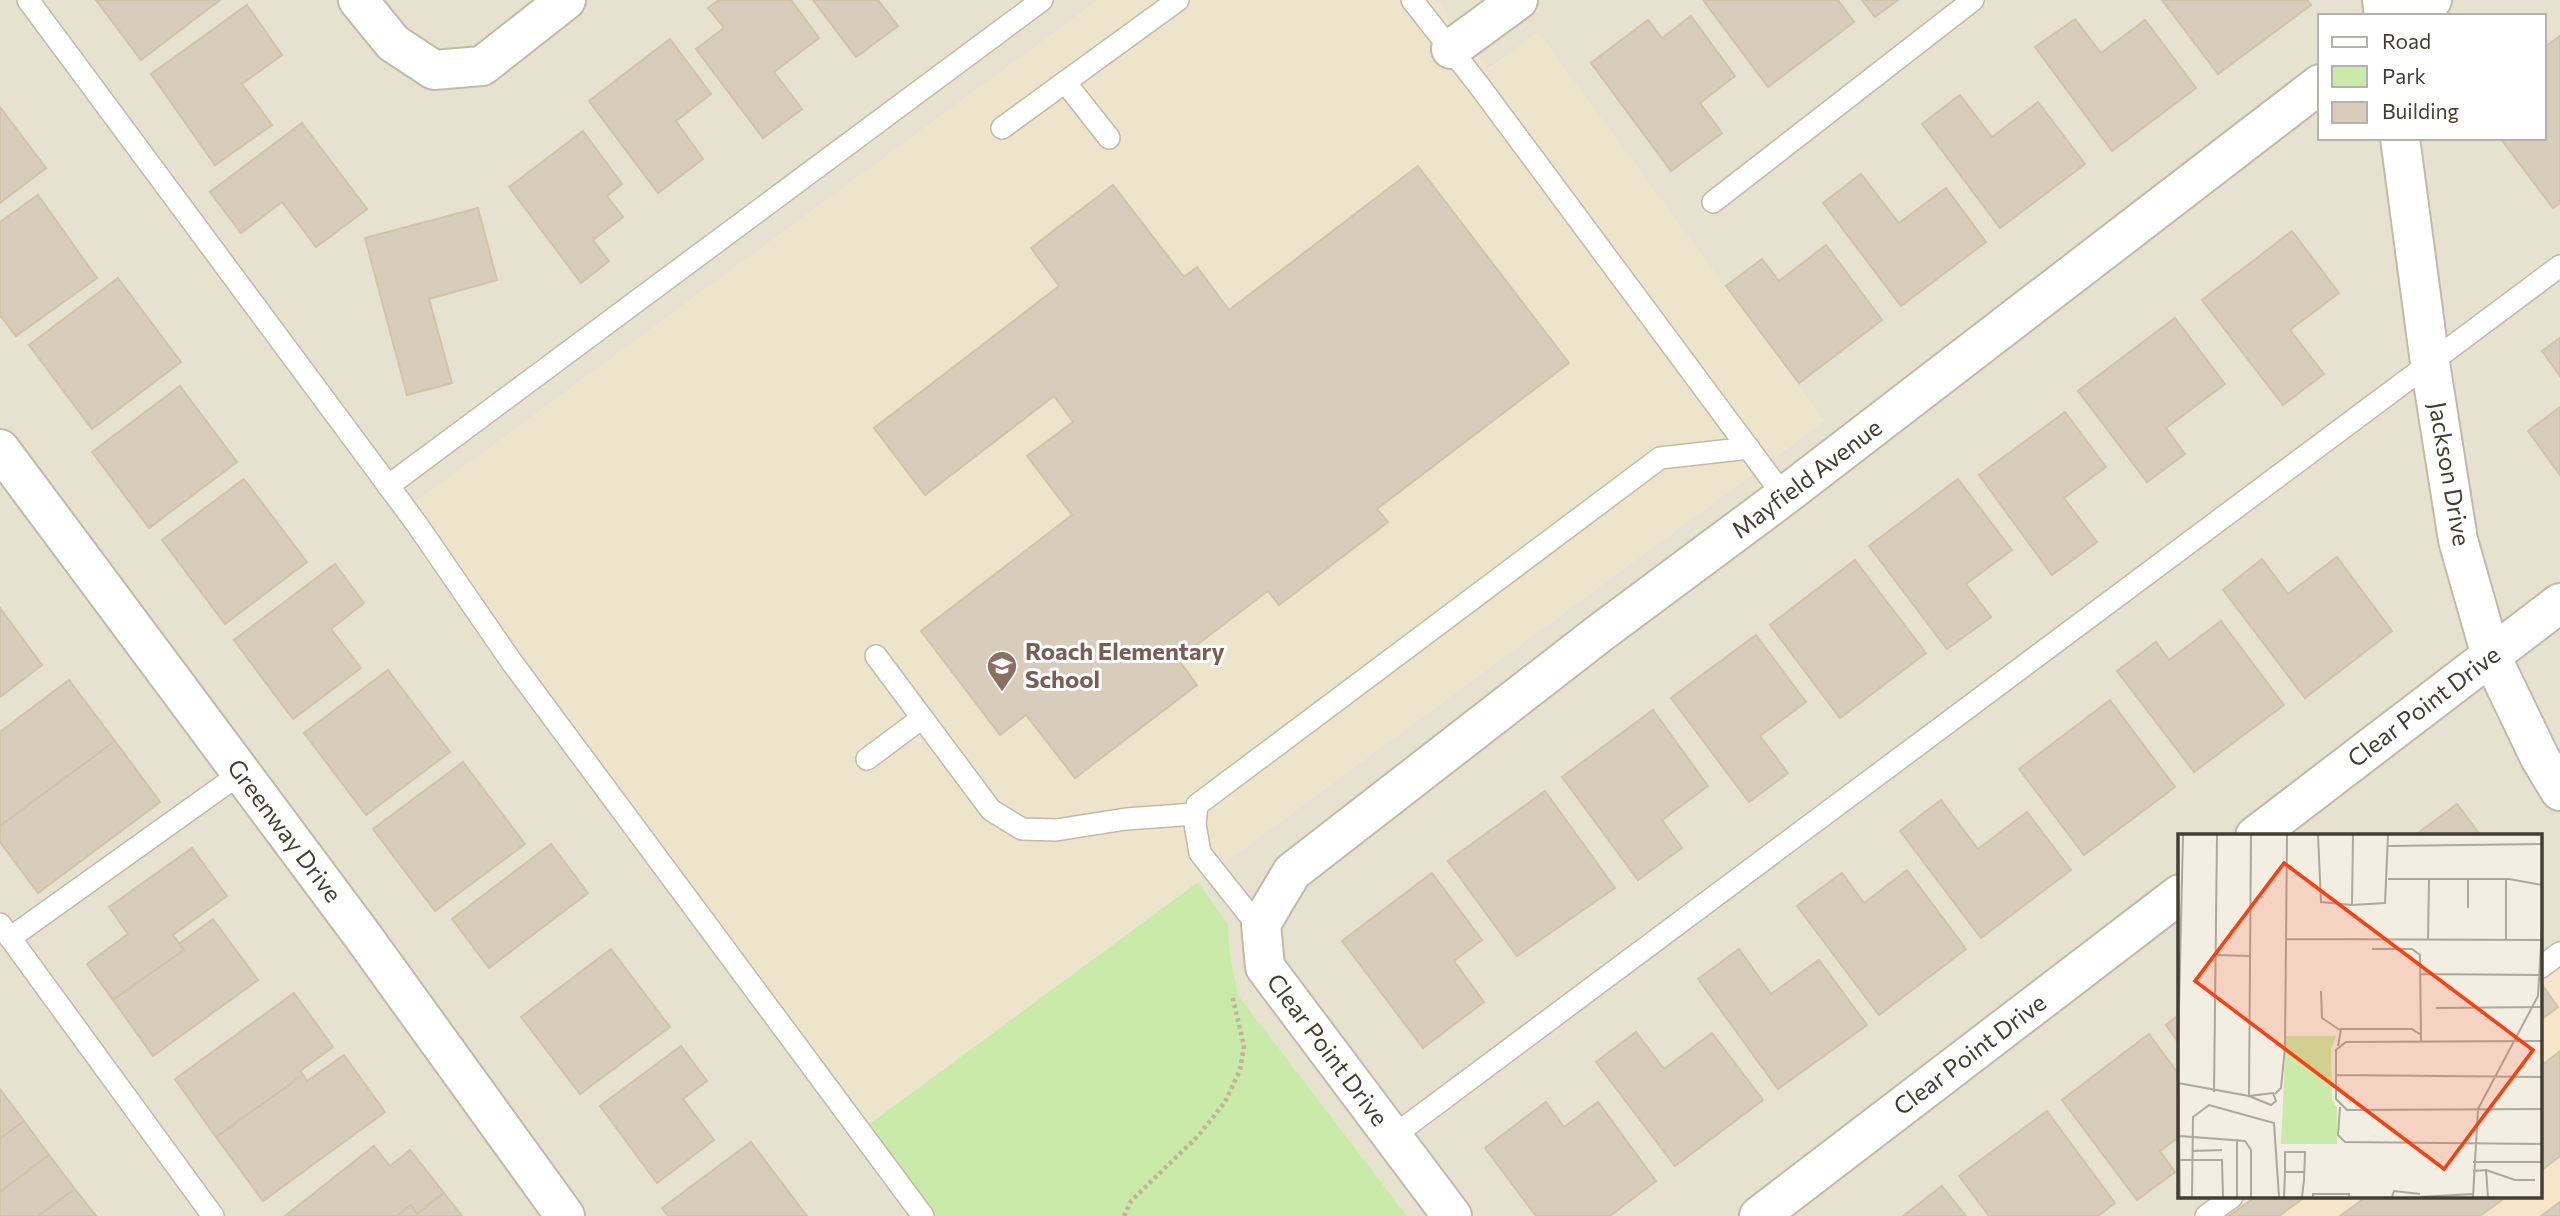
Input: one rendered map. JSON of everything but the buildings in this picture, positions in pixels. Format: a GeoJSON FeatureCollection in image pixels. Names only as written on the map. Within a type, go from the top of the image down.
{"type":"FeatureCollection","features":[{"type":"Feature","properties":{"kind":"street"},"geometry":{"type":"LineString","coordinates":[[358,0],[393,43],[434,70],[482,66],[566,0]]}},
{"type":"Feature","properties":{"kind":"street"},"geometry":{"type":"LineString","coordinates":[[1451,49],[1518,0]]}},
{"type":"Feature","properties":{"kind":"street"},"geometry":{"type":"LineString","coordinates":[[2413,14],[2432,0]]}},
{"type":"Feature","properties":{"kind":"street","name":"Mayfield Avenue"},"geometry":{"type":"LineString","coordinates":[[1293,872],[1588,642],[1784,496],[2318,87]]}},
{"type":"Feature","properties":{"kind":"street","name":"Jackson Drive"},"geometry":{"type":"LineString","coordinates":[[2400,140],[2430,363],[2458,540],[2491,656],[2540,758],[2560,790]]}},
{"type":"Feature","properties":{"kind":"street","name":"Greenway Drive"},"geometry":{"type":"LineString","coordinates":[[0,449],[565,1216]]}},
{"type":"Feature","properties":{"kind":"street","name":"Clear Point Drive"},"geometry":{"type":"LineString","coordinates":[[2258,834],[2560,603]]}},
{"type":"Feature","properties":{"kind":"street","name":"Clear Point Drive"},"geometry":{"type":"LineString","coordinates":[[1293,872],[1261,924],[1265,967],[1452,1216]]}},
{"type":"Feature","properties":{"kind":"street","name":"Clear Point Drive"},"geometry":{"type":"LineString","coordinates":[[1759,1216],[2178,896]]}},
{"type":"Feature","properties":{"kind":"lane"},"geometry":{"type":"LineString","coordinates":[[28,0],[388,486],[511,661],[923,1216]]}},
{"type":"Feature","properties":{"kind":"lane"},"geometry":{"type":"LineString","coordinates":[[388,486],[1042,0]]}},
{"type":"Feature","properties":{"kind":"lane"},"geometry":{"type":"LineString","coordinates":[[1002,128],[1178,0]]}},
{"type":"Feature","properties":{"kind":"lane"},"geometry":{"type":"LineString","coordinates":[[1412,0],[1784,496]]}},
{"type":"Feature","properties":{"kind":"lane"},"geometry":{"type":"LineString","coordinates":[[1713,202],[1973,0]]}},
{"type":"Feature","properties":{"kind":"lane"},"geometry":{"type":"LineString","coordinates":[[1065,82],[1109,138]]}},
{"type":"Feature","properties":{"kind":"lane"},"geometry":{"type":"LineString","coordinates":[[1392,1136],[2560,266]]}},
{"type":"Feature","properties":{"kind":"lane"},"geometry":{"type":"LineString","coordinates":[[1262,931],[1200,853],[1195,814],[1197,805],[1660,458],[1749,448]]}},
{"type":"Feature","properties":{"kind":"lane"},"geometry":{"type":"LineString","coordinates":[[876,656],[990,810],[1022,829],[1056,830],[1126,819],[1195,814]]}},
{"type":"Feature","properties":{"kind":"lane"},"geometry":{"type":"LineString","coordinates":[[867,759],[922,718]]}},
{"type":"Feature","properties":{"kind":"lane"},"geometry":{"type":"LineString","coordinates":[[213,1216],[5,931],[241,773]]}},
{"type":"Feature","properties":{"kind":"lane"},"geometry":{"type":"LineString","coordinates":[[2542,966],[2560,953]]}},
{"type":"Feature","properties":{"kind":"lane"},"geometry":{"type":"LineString","coordinates":[[2206,1216],[2231,1198]]}},
{"type":"Feature","properties":{"kind":"path"},"geometry":{"type":"LineString","coordinates":[[1124,1216],[1131,1201],[1199,1135],[1224,1102],[1240,1070],[1244,1046],[1232,995]]}},
{"type":"Feature","properties":{"kind":"shaded area"},"geometry":{"type":"Polygon","coordinates":[[[0,0],[1099,0],[412,505],[868,1125],[926,1216],[0,1216],[0,0]]]}},
{"type":"Feature","properties":{"kind":"shaded area","name":"Roach Elementary School"},"geometry":{"type":"Polygon","coordinates":[[[1099,0],[1438,0],[1489,69],[1538,32],[1824,421],[868,1125],[412,505],[1099,0]]]}},
{"type":"Feature","properties":{"kind":"shaded area"},"geometry":{"type":"Polygon","coordinates":[[[1438,0],[2560,0],[2560,961],[2542,974],[2542,834],[2178,834],[2178,1198],[2244,1198],[2219,1216],[1407,1216],[1238,995],[1230,954],[1228,924],[1198,882],[1824,421],[1538,33],[1488,69],[1438,0]]]}},
{"type":"Feature","properties":{"kind":"shaded area"},"geometry":{"type":"Polygon","coordinates":[[[2560,961],[2560,1216],[2219,1216],[2244,1198],[2542,1198],[2542,974],[2560,961]]]}},
{"type":"Feature","properties":{"kind":"green space"},"geometry":{"type":"Polygon","coordinates":[[[1198,882],[1228,924],[1230,954],[1238,995],[1407,1216],[926,1216],[868,1125],[1198,882]]]}},
{"type":"Feature","properties":{"kind":"place","name":"Roach Elementary School"},"geometry":{"type":"Point","coordinates":[1002,693]}}]}
